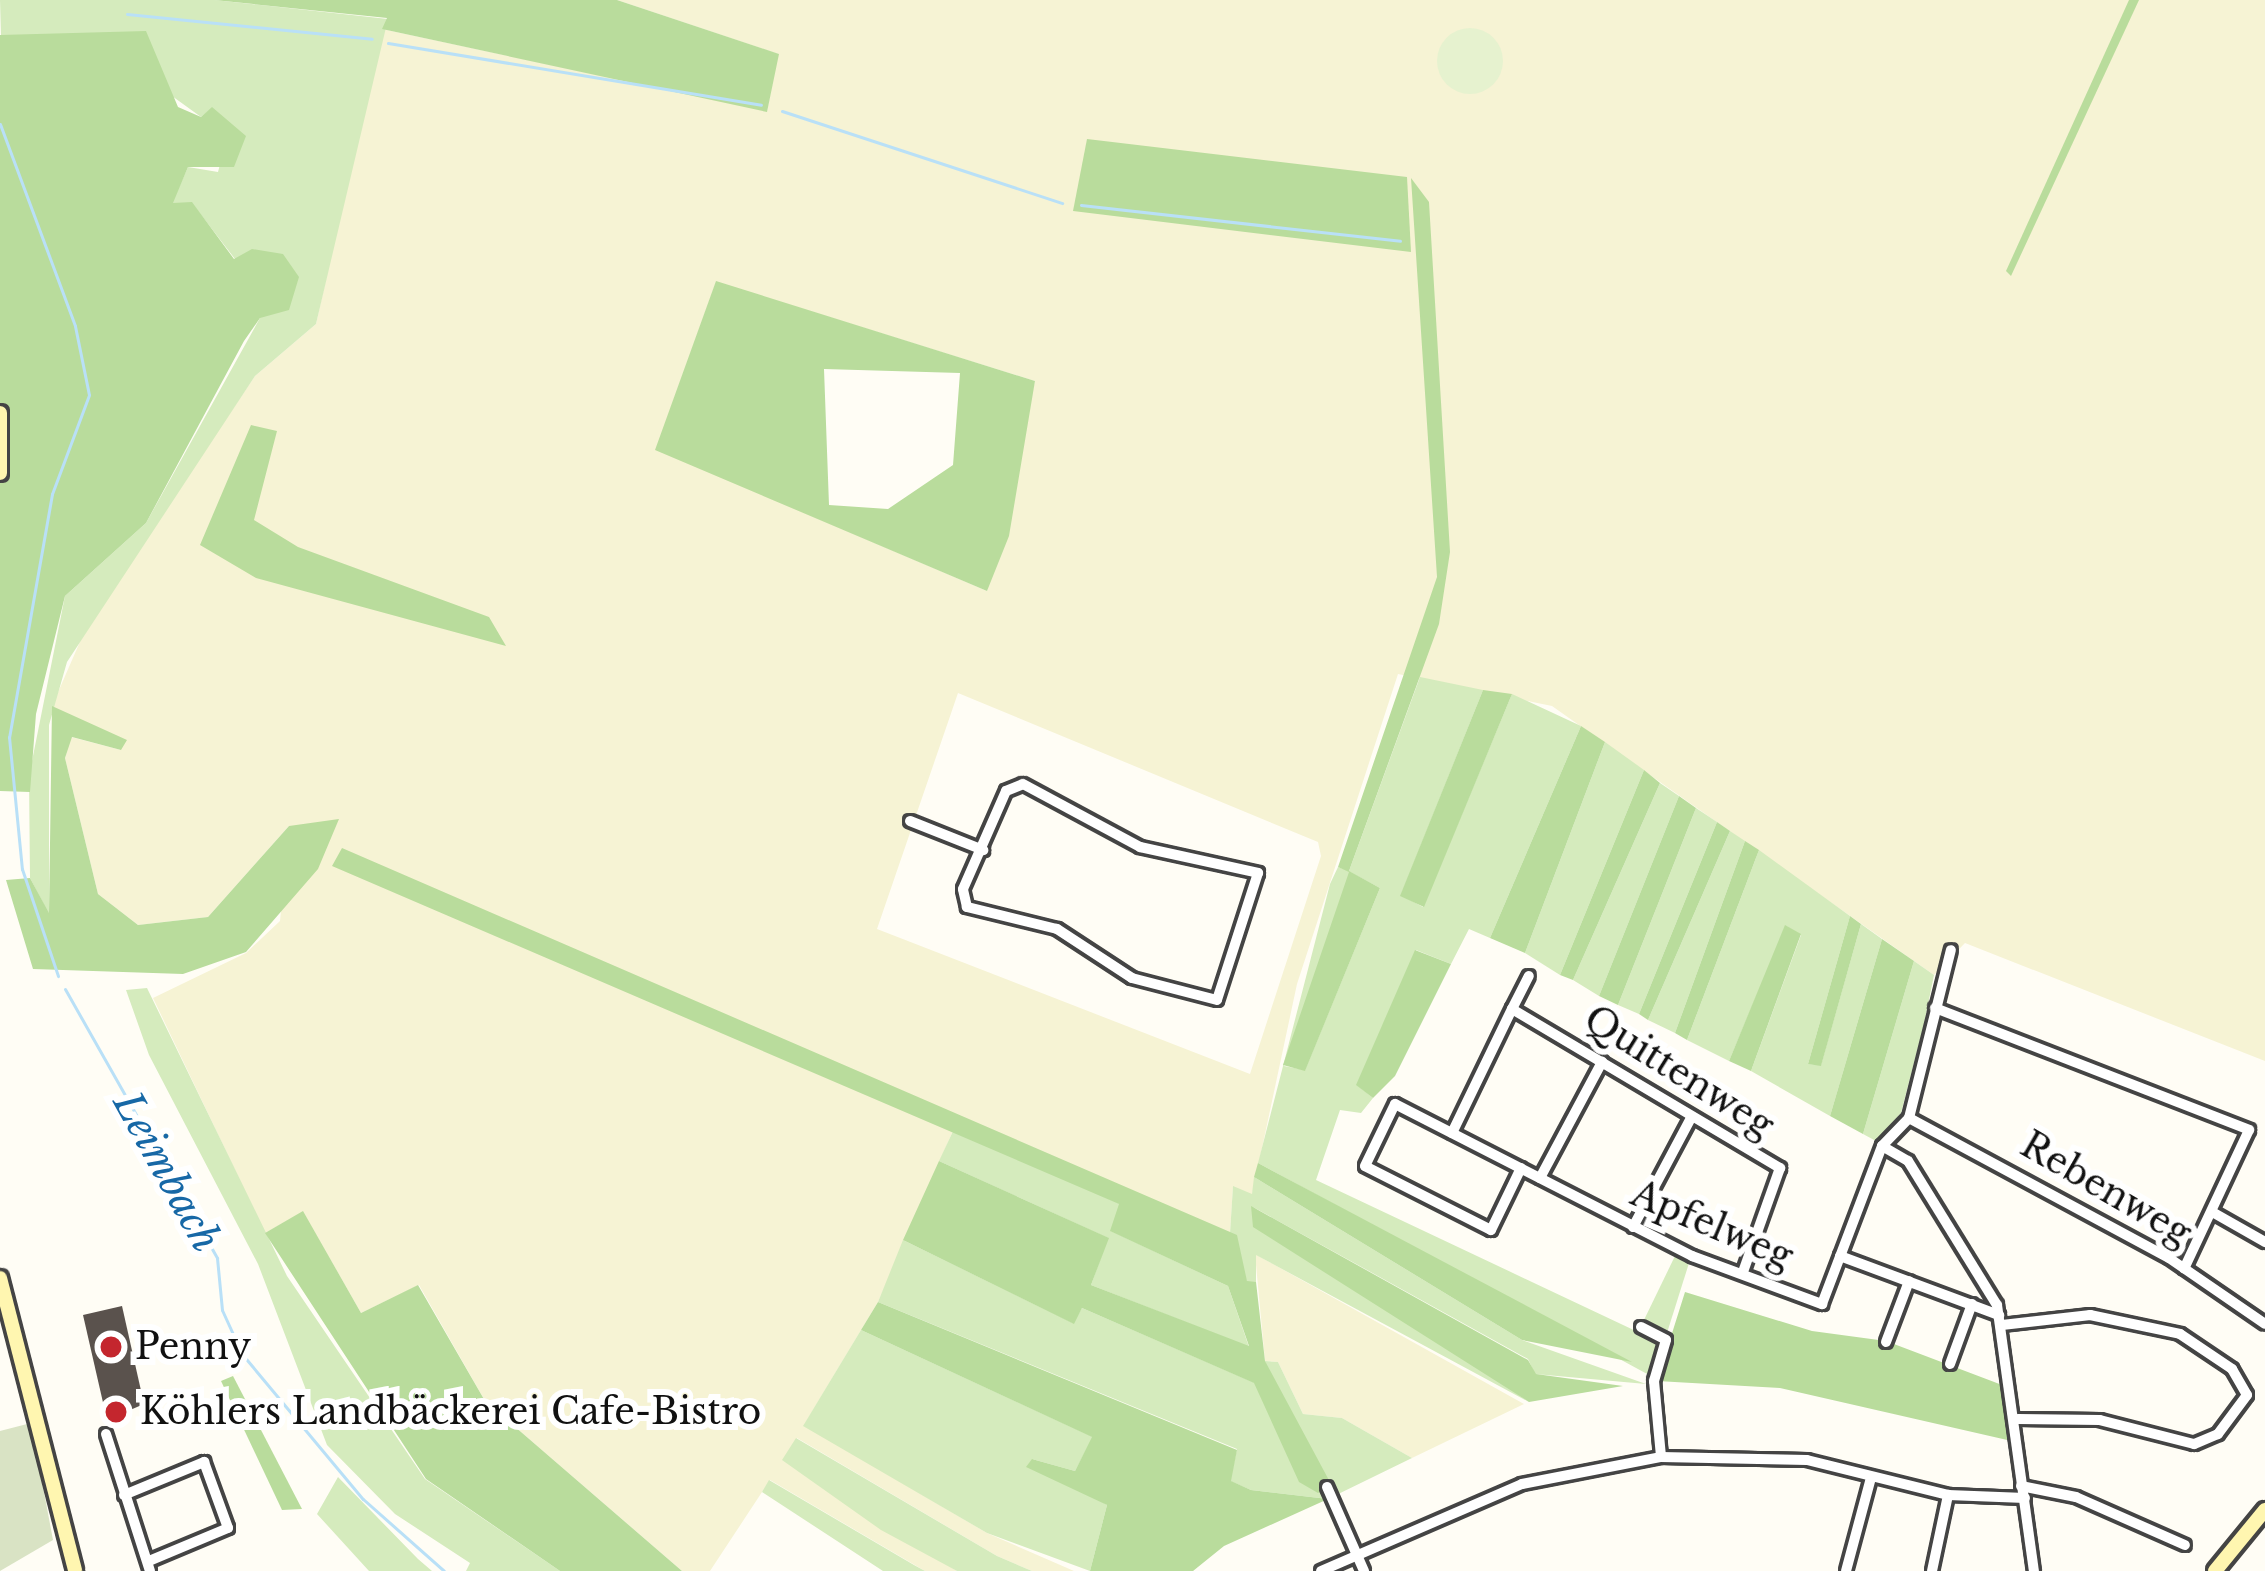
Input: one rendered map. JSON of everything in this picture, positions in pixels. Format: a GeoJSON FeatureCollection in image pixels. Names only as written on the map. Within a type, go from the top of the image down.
{"type":"FeatureCollection","features":[{"type":"Feature","properties":{"kind":"main road"},"geometry":{"type":"LineString","coordinates":[[0,413],[0,473]]}},
{"type":"Feature","properties":{"kind":"main road"},"geometry":{"type":"LineString","coordinates":[[0,1278],[75,1571]]}},
{"type":"Feature","properties":{"kind":"main road"},"geometry":{"type":"LineString","coordinates":[[2215,1571],[2265,1510]]}},
{"type":"Feature","properties":{"kind":"street"},"geometry":{"type":"LineString","coordinates":[[1023,784],[1140,848],[1247,866],[1261,881],[1229,944],[1217,1000],[1132,979],[1057,929],[967,907],[963,890],[983,850],[1006,791],[1023,784]]}},
{"type":"Feature","properties":{"kind":"street"},"geometry":{"type":"LineString","coordinates":[[910,821],[983,850]]}},
{"type":"Feature","properties":{"kind":"street"},"geometry":{"type":"LineString","coordinates":[[1909,1118],[1951,950]]}},
{"type":"Feature","properties":{"kind":"street"},"geometry":{"type":"LineString","coordinates":[[1452,1133],[1529,976]]}},
{"type":"Feature","properties":{"kind":"street"},"geometry":{"type":"LineString","coordinates":[[1935,1008],[2249,1130],[2265,1132]]}},
{"type":"Feature","properties":{"kind":"street","name":"Quittenweg"},"geometry":{"type":"LineString","coordinates":[[1512,1009],[1780,1168],[1743,1272]]}},
{"type":"Feature","properties":{"kind":"street"},"geometry":{"type":"LineString","coordinates":[[1540,1178],[1602,1062]]}},
{"type":"Feature","properties":{"kind":"street","name":"Apfelweg"},"geometry":{"type":"LineString","coordinates":[[1521,1168],[1491,1230],[1365,1166],[1395,1104],[1521,1168],[1634,1227],[1822,1304],[1882,1146],[1909,1118]]}},
{"type":"Feature","properties":{"kind":"street"},"geometry":{"type":"LineString","coordinates":[[1634,1227],[1691,1118]]}},
{"type":"Feature","properties":{"kind":"street","name":"Rebenweg"},"geometry":{"type":"LineString","coordinates":[[1909,1118],[2184,1269],[2265,1324]]}},
{"type":"Feature","properties":{"kind":"street"},"geometry":{"type":"LineString","coordinates":[[2184,1269],[2214,1214],[2249,1130]]}},
{"type":"Feature","properties":{"kind":"street"},"geometry":{"type":"LineString","coordinates":[[1882,1146],[1909,1161],[2001,1320],[2018,1418],[2034,1571]]}},
{"type":"Feature","properties":{"kind":"street"},"geometry":{"type":"LineString","coordinates":[[2214,1214],[2265,1242]]}},
{"type":"Feature","properties":{"kind":"street"},"geometry":{"type":"LineString","coordinates":[[1840,1256],[1972,1304],[2001,1320],[2090,1315],[2161,1329],[2232,1369],[2247,1395],[2218,1434],[2194,1444],[2100,1420],[2018,1418]]}},
{"type":"Feature","properties":{"kind":"street"},"geometry":{"type":"LineString","coordinates":[[1886,1342],[1909,1281]]}},
{"type":"Feature","properties":{"kind":"street"},"geometry":{"type":"LineString","coordinates":[[1951,1364],[1972,1304]]}},
{"type":"Feature","properties":{"kind":"street"},"geometry":{"type":"LineString","coordinates":[[1641,1327],[1666,1340],[1654,1381],[1661,1457]]}},
{"type":"Feature","properties":{"kind":"street"},"geometry":{"type":"LineString","coordinates":[[106,1434],[124,1495],[149,1566],[228,1528],[204,1462],[124,1495]]}},
{"type":"Feature","properties":{"kind":"street"},"geometry":{"type":"LineString","coordinates":[[1322,1571],[1522,1484],[1661,1457],[1807,1460],[1948,1495],[2023,1492],[2076,1497],[2185,1545]]}},
{"type":"Feature","properties":{"kind":"street"},"geometry":{"type":"LineString","coordinates":[[1846,1571],[1871,1478]]}},
{"type":"Feature","properties":{"kind":"street"},"geometry":{"type":"LineString","coordinates":[[1327,1486],[1364,1571]]}},
{"type":"Feature","properties":{"kind":"street"},"geometry":{"type":"LineString","coordinates":[[1932,1571],[1948,1495]]}},
{"type":"Feature","properties":{"kind":"shaded area"},"geometry":{"type":"Polygon","coordinates":[[[617,0],[2265,0],[2265,1061],[1965,943],[1934,975],[1552,706],[1398,674],[1297,984],[1252,1195],[1233,1187],[1230,1233],[959,1117],[878,1302],[804,1425],[987,1533],[1074,1571],[1032,1571],[997,1556],[797,1438],[783,1460],[957,1571],[925,1571],[770,1480],[710,1571],[682,1571],[485,1401],[419,1285],[361,1313],[303,1212],[265,1233],[153,998],[246,953],[280,921],[289,826],[208,917],[138,925],[98,894],[65,758],[71,737],[121,750],[52,706],[89,621],[255,376],[316,324],[382,29],[767,111],[778,54],[617,0]],[[716,282],[656,449],[987,591],[1035,381],[716,282]],[[958,693],[877,929],[1250,1074],[1321,856],[1318,842],[958,693]]]}},
{"type":"Feature","properties":{"kind":"shaded area"},"geometry":{"type":"Polygon","coordinates":[[[1255,1254],[1524,1404],[1412,1458],[1342,1418],[1303,1414],[1278,1362],[1265,1361],[1255,1254]]]}},
{"type":"Feature","properties":{"kind":"green space"},"geometry":{"type":"Polygon","coordinates":[[[0,0],[214,0],[388,19],[316,324],[255,376],[67,662],[49,725],[49,914],[30,878],[29,776],[65,596],[146,523],[260,318],[235,259],[192,203],[172,203],[188,167],[218,172],[230,126],[212,108],[201,117],[172,96],[1,36],[0,0]]]}},
{"type":"Feature","properties":{"kind":"green space"},"geometry":{"type":"Polygon","coordinates":[[[214,0],[617,0],[779,54],[767,112],[382,29],[387,18],[214,0]]]}},
{"type":"Feature","properties":{"kind":"green space"},"geometry":{"type":"Polygon","coordinates":[[[2129,0],[2139,0],[2011,276],[2006,271],[2129,0]]]}},
{"type":"Feature","properties":{"kind":"green space"},"geometry":{"type":"Polygon","coordinates":[[[1470,28],[1493,38],[1503,61],[1493,84],[1470,94],[1447,84],[1437,61],[1447,38],[1470,28]]]}},
{"type":"Feature","properties":{"kind":"green space"},"geometry":{"type":"Polygon","coordinates":[[[146,31],[178,107],[201,117],[212,107],[246,136],[234,167],[188,167],[173,203],[192,202],[234,259],[252,249],[283,254],[299,277],[289,310],[260,318],[244,341],[146,523],[65,596],[36,714],[30,792],[0,791],[0,35],[146,31]]]}},
{"type":"Feature","properties":{"kind":"green space"},"geometry":{"type":"Polygon","coordinates":[[[1087,139],[1407,177],[1411,252],[1073,211],[1087,139]]]}},
{"type":"Feature","properties":{"kind":"green space"},"geometry":{"type":"Polygon","coordinates":[[[1411,178],[1429,202],[1450,552],[1439,624],[1349,871],[1380,888],[1305,1071],[1283,1065],[1349,872],[1338,867],[1437,577],[1411,178]]]}},
{"type":"Feature","properties":{"kind":"green space"},"geometry":{"type":"Polygon","coordinates":[[[716,281],[1035,381],[1009,536],[987,591],[655,450],[716,281]],[[824,369],[829,505],[888,509],[953,465],[960,373],[824,369]]]}},
{"type":"Feature","properties":{"kind":"green space"},"geometry":{"type":"Polygon","coordinates":[[[251,425],[277,431],[254,520],[298,547],[489,617],[506,646],[256,578],[200,545],[251,425]]]}},
{"type":"Feature","properties":{"kind":"green space"},"geometry":{"type":"Polygon","coordinates":[[[1420,677],[1483,690],[1401,895],[1423,907],[1512,694],[1581,726],[1490,938],[1469,929],[1451,964],[1416,950],[1357,1085],[1373,1098],[1361,1113],[1340,1110],[1316,1180],[1657,1341],[1649,1375],[1258,1163],[1330,884],[1338,867],[1349,871],[1420,677]],[[1350,872],[1284,1066],[1305,1070],[1380,888],[1350,872]]]}},
{"type":"Feature","properties":{"kind":"green space"},"geometry":{"type":"Polygon","coordinates":[[[1483,690],[1512,694],[1424,907],[1400,896],[1483,690]]]}},
{"type":"Feature","properties":{"kind":"green space"},"geometry":{"type":"Polygon","coordinates":[[[52,706],[127,740],[121,750],[72,737],[65,758],[98,894],[138,925],[208,917],[289,826],[339,819],[318,869],[246,952],[183,974],[33,969],[6,880],[30,878],[49,913],[52,706]]]}},
{"type":"Feature","properties":{"kind":"green space"},"geometry":{"type":"Polygon","coordinates":[[[1581,726],[1605,742],[1525,953],[1490,938],[1581,726]]]}},
{"type":"Feature","properties":{"kind":"green space"},"geometry":{"type":"Polygon","coordinates":[[[1605,742],[1644,770],[1560,975],[1525,953],[1605,742]]]}},
{"type":"Feature","properties":{"kind":"green space"},"geometry":{"type":"Polygon","coordinates":[[[1644,770],[1660,783],[1573,980],[1560,975],[1644,770]]]}},
{"type":"Feature","properties":{"kind":"green space"},"geometry":{"type":"Polygon","coordinates":[[[1660,783],[1679,796],[1599,996],[1573,980],[1660,783]]]}},
{"type":"Feature","properties":{"kind":"green space"},"geometry":{"type":"Polygon","coordinates":[[[1679,796],[1696,808],[1618,1005],[1599,996],[1679,796]]]}},
{"type":"Feature","properties":{"kind":"green space"},"geometry":{"type":"Polygon","coordinates":[[[1696,808],[1717,822],[1639,1014],[1618,1005],[1696,808]]]}},
{"type":"Feature","properties":{"kind":"green space"},"geometry":{"type":"Polygon","coordinates":[[[1717,822],[1730,831],[1648,1020],[1639,1014],[1717,822]]]}},
{"type":"Feature","properties":{"kind":"green space"},"geometry":{"type":"Polygon","coordinates":[[[1730,831],[1745,841],[1675,1033],[1648,1020],[1730,831]]]}},
{"type":"Feature","properties":{"kind":"green space"},"geometry":{"type":"Polygon","coordinates":[[[1745,841],[1759,850],[1687,1040],[1675,1033],[1745,841]]]}},
{"type":"Feature","properties":{"kind":"green space"},"geometry":{"type":"Polygon","coordinates":[[[342,848],[1237,1235],[1247,1281],[1256,1282],[1265,1361],[1331,1484],[1318,1493],[1299,1482],[1254,1383],[1082,1308],[1074,1324],[903,1240],[939,1161],[1109,1238],[1091,1285],[1249,1346],[1228,1286],[1110,1231],[1119,1204],[332,866],[342,848]]]}},
{"type":"Feature","properties":{"kind":"green space"},"geometry":{"type":"Polygon","coordinates":[[[1759,850],[1850,916],[1808,1064],[1821,1065],[1861,924],[1882,939],[1830,1116],[1751,1071],[1801,935],[1786,926],[1729,1061],[1687,1040],[1759,850]]]}},
{"type":"Feature","properties":{"kind":"green space"},"geometry":{"type":"Polygon","coordinates":[[[1850,916],[1861,924],[1821,1066],[1808,1064],[1850,916]]]}},
{"type":"Feature","properties":{"kind":"green space"},"geometry":{"type":"Polygon","coordinates":[[[1785,925],[1801,934],[1751,1071],[1729,1061],[1785,925]]]}},
{"type":"Feature","properties":{"kind":"green space"},"geometry":{"type":"Polygon","coordinates":[[[1882,939],[1914,961],[1863,1134],[1830,1116],[1882,939]]]}},
{"type":"Feature","properties":{"kind":"green space"},"geometry":{"type":"Polygon","coordinates":[[[1415,950],[1451,964],[1395,1076],[1373,1098],[1356,1085],[1415,950]]]}},
{"type":"Feature","properties":{"kind":"green space"},"geometry":{"type":"Polygon","coordinates":[[[1914,961],[1934,975],[1924,1024],[1901,1113],[1876,1141],[1863,1134],[1914,961]]]}},
{"type":"Feature","properties":{"kind":"green space"},"geometry":{"type":"Polygon","coordinates":[[[147,988],[287,1276],[425,1479],[560,1571],[466,1571],[470,1563],[395,1514],[327,1445],[258,1264],[149,1055],[126,990],[147,988]]]}},
{"type":"Feature","properties":{"kind":"green space"},"geometry":{"type":"Polygon","coordinates":[[[954,1129],[1120,1204],[1111,1231],[1228,1286],[1249,1347],[1091,1285],[1108,1238],[939,1161],[954,1129]]]}},
{"type":"Feature","properties":{"kind":"green space"},"geometry":{"type":"Polygon","coordinates":[[[1258,1163],[1632,1362],[1522,1340],[1254,1177],[1258,1163]]]}},
{"type":"Feature","properties":{"kind":"green space"},"geometry":{"type":"Polygon","coordinates":[[[1254,1177],[1522,1340],[1646,1384],[1535,1374],[1528,1359],[1253,1207],[1529,1402],[1256,1255],[1256,1282],[1247,1282],[1230,1233],[1233,1186],[1252,1194],[1254,1177]]]}},
{"type":"Feature","properties":{"kind":"green space"},"geometry":{"type":"Polygon","coordinates":[[[1251,1206],[1528,1360],[1536,1374],[1623,1386],[1529,1402],[1253,1227],[1251,1206]]]}},
{"type":"Feature","properties":{"kind":"green space"},"geometry":{"type":"Polygon","coordinates":[[[303,1211],[361,1313],[418,1285],[485,1401],[682,1571],[560,1571],[426,1479],[265,1233],[303,1211]]]}},
{"type":"Feature","properties":{"kind":"green space"},"geometry":{"type":"Polygon","coordinates":[[[903,1240],[1073,1323],[1082,1308],[1255,1383],[1292,1463],[1265,1361],[1278,1362],[1303,1414],[1342,1418],[1412,1458],[1328,1499],[1251,1490],[1230,1481],[1237,1449],[878,1302],[903,1240]]]}},
{"type":"Feature","properties":{"kind":"green space"},"geometry":{"type":"Polygon","coordinates":[[[1675,1256],[1689,1263],[1667,1333],[1643,1322],[1675,1256]]]}},
{"type":"Feature","properties":{"kind":"green space"},"geometry":{"type":"Polygon","coordinates":[[[1685,1292],[1812,1331],[1886,1341],[2010,1388],[2016,1442],[1780,1388],[1657,1381],[1685,1292]]]}},
{"type":"Feature","properties":{"kind":"green space"},"geometry":{"type":"Polygon","coordinates":[[[878,1302],[1237,1450],[1231,1481],[1251,1490],[1328,1499],[1224,1546],[1193,1571],[1090,1571],[1107,1505],[1026,1467],[1032,1459],[1075,1471],[1092,1437],[861,1330],[878,1302]]]}},
{"type":"Feature","properties":{"kind":"green space"},"geometry":{"type":"Polygon","coordinates":[[[861,1330],[1093,1437],[1075,1471],[1032,1459],[1107,1505],[1090,1571],[987,1533],[803,1426],[861,1330]]]}},
{"type":"Feature","properties":{"kind":"green space"},"geometry":{"type":"Polygon","coordinates":[[[233,1376],[302,1509],[282,1510],[221,1381],[233,1376]]]}},
{"type":"Feature","properties":{"kind":"green space"},"geometry":{"type":"Polygon","coordinates":[[[31,1423],[53,1540],[0,1571],[0,1431],[31,1423]]]}},
{"type":"Feature","properties":{"kind":"green space"},"geometry":{"type":"Polygon","coordinates":[[[796,1438],[997,1556],[1032,1571],[957,1571],[881,1530],[782,1460],[796,1438]]]}},
{"type":"Feature","properties":{"kind":"green space"},"geometry":{"type":"Polygon","coordinates":[[[338,1477],[432,1571],[369,1571],[317,1514],[338,1477]]]}},
{"type":"Feature","properties":{"kind":"green space"},"geometry":{"type":"Polygon","coordinates":[[[769,1480],[925,1571],[883,1571],[762,1492],[769,1480]]]}},
{"type":"Feature","properties":{"kind":"building","name":"Penny"},"geometry":{"type":"Polygon","coordinates":[[[122,1306],[144,1404],[107,1420],[83,1315],[122,1306]]]}},
{"type":"Feature","properties":{"kind":"waterway"},"geometry":{"type":"LineString","coordinates":[[127,14],[372,39]]}},
{"type":"Feature","properties":{"kind":"waterway"},"geometry":{"type":"LineString","coordinates":[[388,43],[761,105]]}},
{"type":"Feature","properties":{"kind":"waterway"},"geometry":{"type":"LineString","coordinates":[[782,111],[1062,203]]}},
{"type":"Feature","properties":{"kind":"waterway","name":"Leimbach"},"geometry":{"type":"LineString","coordinates":[[0,124],[75,326],[89,395],[52,494],[9,737],[22,869],[58,976]]}},
{"type":"Feature","properties":{"kind":"waterway"},"geometry":{"type":"LineString","coordinates":[[1081,205],[1400,241]]}},
{"type":"Feature","properties":{"kind":"waterway","name":"Leimbach"},"geometry":{"type":"LineString","coordinates":[[65,989],[217,1258],[222,1310],[242,1354],[363,1499],[444,1571]]}},
{"type":"Feature","properties":{"kind":"place","name":"Penny"},"geometry":{"type":"Point","coordinates":[111,1347]}},
{"type":"Feature","properties":{"kind":"place","name":"Köhlers Landbäckerei Cafe-Bistro"},"geometry":{"type":"Point","coordinates":[116,1412]}}]}
